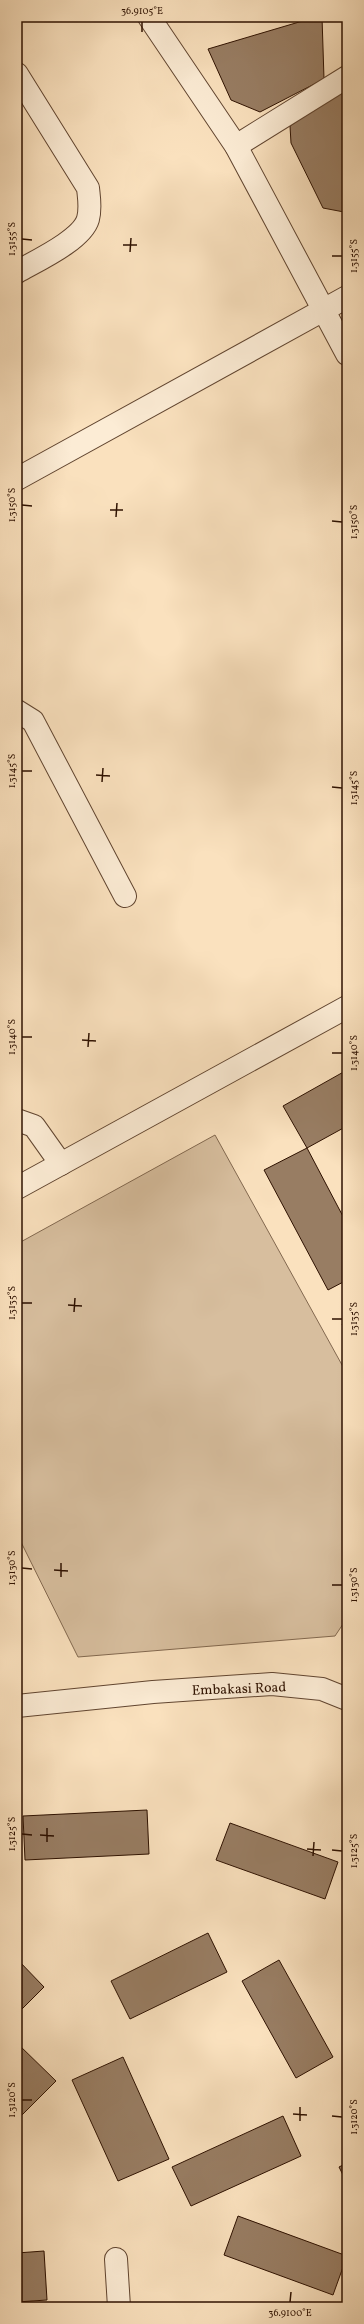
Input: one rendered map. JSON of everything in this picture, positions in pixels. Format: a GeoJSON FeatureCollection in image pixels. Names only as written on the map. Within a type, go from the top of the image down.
{"type":"FeatureCollection","features":[{"type":"Feature","properties":{"kind":"street"},"geometry":{"type":"LineString","coordinates":[[149,17],[236,146],[347,354]]}},
{"type":"Feature","properties":{"kind":"street"},"geometry":{"type":"LineString","coordinates":[[17,74],[88,188],[90,206],[88,220],[80,232],[17,272]]}},
{"type":"Feature","properties":{"kind":"street"},"geometry":{"type":"LineString","coordinates":[[236,146],[347,77]]}},
{"type":"Feature","properties":{"kind":"street"},"geometry":{"type":"LineString","coordinates":[[17,480],[347,297]]}},
{"type":"Feature","properties":{"kind":"street"},"geometry":{"type":"LineString","coordinates":[[17,712],[33,721],[125,896]]}},
{"type":"Feature","properties":{"kind":"street"},"geometry":{"type":"LineString","coordinates":[[17,1188],[347,1007]]}},
{"type":"Feature","properties":{"kind":"street"},"geometry":{"type":"LineString","coordinates":[[17,1120],[34,1126],[61,1164]]}},
{"type":"Feature","properties":{"kind":"street","name":"Embakasi Road"},"geometry":{"type":"LineString","coordinates":[[17,1706],[153,1692],[272,1684],[322,1689],[347,1699]]}},
{"type":"Feature","properties":{"kind":"street"},"geometry":{"type":"LineString","coordinates":[[116,2259],[119,2307]]}},
{"type":"Feature","properties":{"kind":"shaded area"},"geometry":{"type":"Polygon","coordinates":[[[215,1135],[347,1374],[347,1618],[335,1636],[78,1657],[17,1534],[17,1244],[215,1135]]]}},
{"type":"Feature","properties":{"kind":"building"},"geometry":{"type":"Polygon","coordinates":[[[316,17],[322,17],[324,79],[260,112],[231,100],[208,49],[316,17]]]}},
{"type":"Feature","properties":{"kind":"building"},"geometry":{"type":"Polygon","coordinates":[[[347,87],[347,211],[344,212],[323,208],[291,143],[290,126],[347,87]]]}},
{"type":"Feature","properties":{"kind":"building"},"geometry":{"type":"Polygon","coordinates":[[[347,1070],[347,1126],[307,1148],[283,1106],[347,1070]]]}},
{"type":"Feature","properties":{"kind":"building"},"geometry":{"type":"Polygon","coordinates":[[[307,1148],[347,1224],[347,1280],[328,1290],[264,1170],[307,1148]]]}},
{"type":"Feature","properties":{"kind":"building"},"geometry":{"type":"Polygon","coordinates":[[[347,1321],[347,1333],[342,1324],[347,1321]]]}},
{"type":"Feature","properties":{"kind":"building"},"geometry":{"type":"Polygon","coordinates":[[[147,1810],[149,1854],[25,1860],[23,1816],[147,1810]]]}},
{"type":"Feature","properties":{"kind":"building"},"geometry":{"type":"Polygon","coordinates":[[[230,1823],[338,1862],[325,1899],[216,1860],[230,1823]]]}},
{"type":"Feature","properties":{"kind":"building"},"geometry":{"type":"Polygon","coordinates":[[[208,1933],[227,1972],[130,2019],[111,1981],[208,1933]]]}},
{"type":"Feature","properties":{"kind":"building"},"geometry":{"type":"Polygon","coordinates":[[[17,1959],[44,1987],[17,2014],[17,1959]]]}},
{"type":"Feature","properties":{"kind":"building"},"geometry":{"type":"Polygon","coordinates":[[[279,1960],[333,2057],[296,2078],[242,1981],[279,1960]]]}},
{"type":"Feature","properties":{"kind":"building"},"geometry":{"type":"Polygon","coordinates":[[[18,2044],[56,2081],[17,2120],[17,2045],[18,2044]]]}},
{"type":"Feature","properties":{"kind":"building"},"geometry":{"type":"Polygon","coordinates":[[[123,2057],[169,2159],[118,2181],[72,2080],[123,2057]]]}},
{"type":"Feature","properties":{"kind":"building"},"geometry":{"type":"Polygon","coordinates":[[[283,2116],[301,2156],[191,2206],[172,2167],[283,2116]]]}},
{"type":"Feature","properties":{"kind":"building"},"geometry":{"type":"Polygon","coordinates":[[[347,2163],[347,2183],[339,2167],[347,2163]]]}},
{"type":"Feature","properties":{"kind":"building"},"geometry":{"type":"Polygon","coordinates":[[[238,2216],[347,2256],[333,2295],[224,2255],[238,2216]]]}},
{"type":"Feature","properties":{"kind":"building"},"geometry":{"type":"Polygon","coordinates":[[[44,2251],[47,2300],[17,2302],[17,2253],[44,2251]]]}}]}
